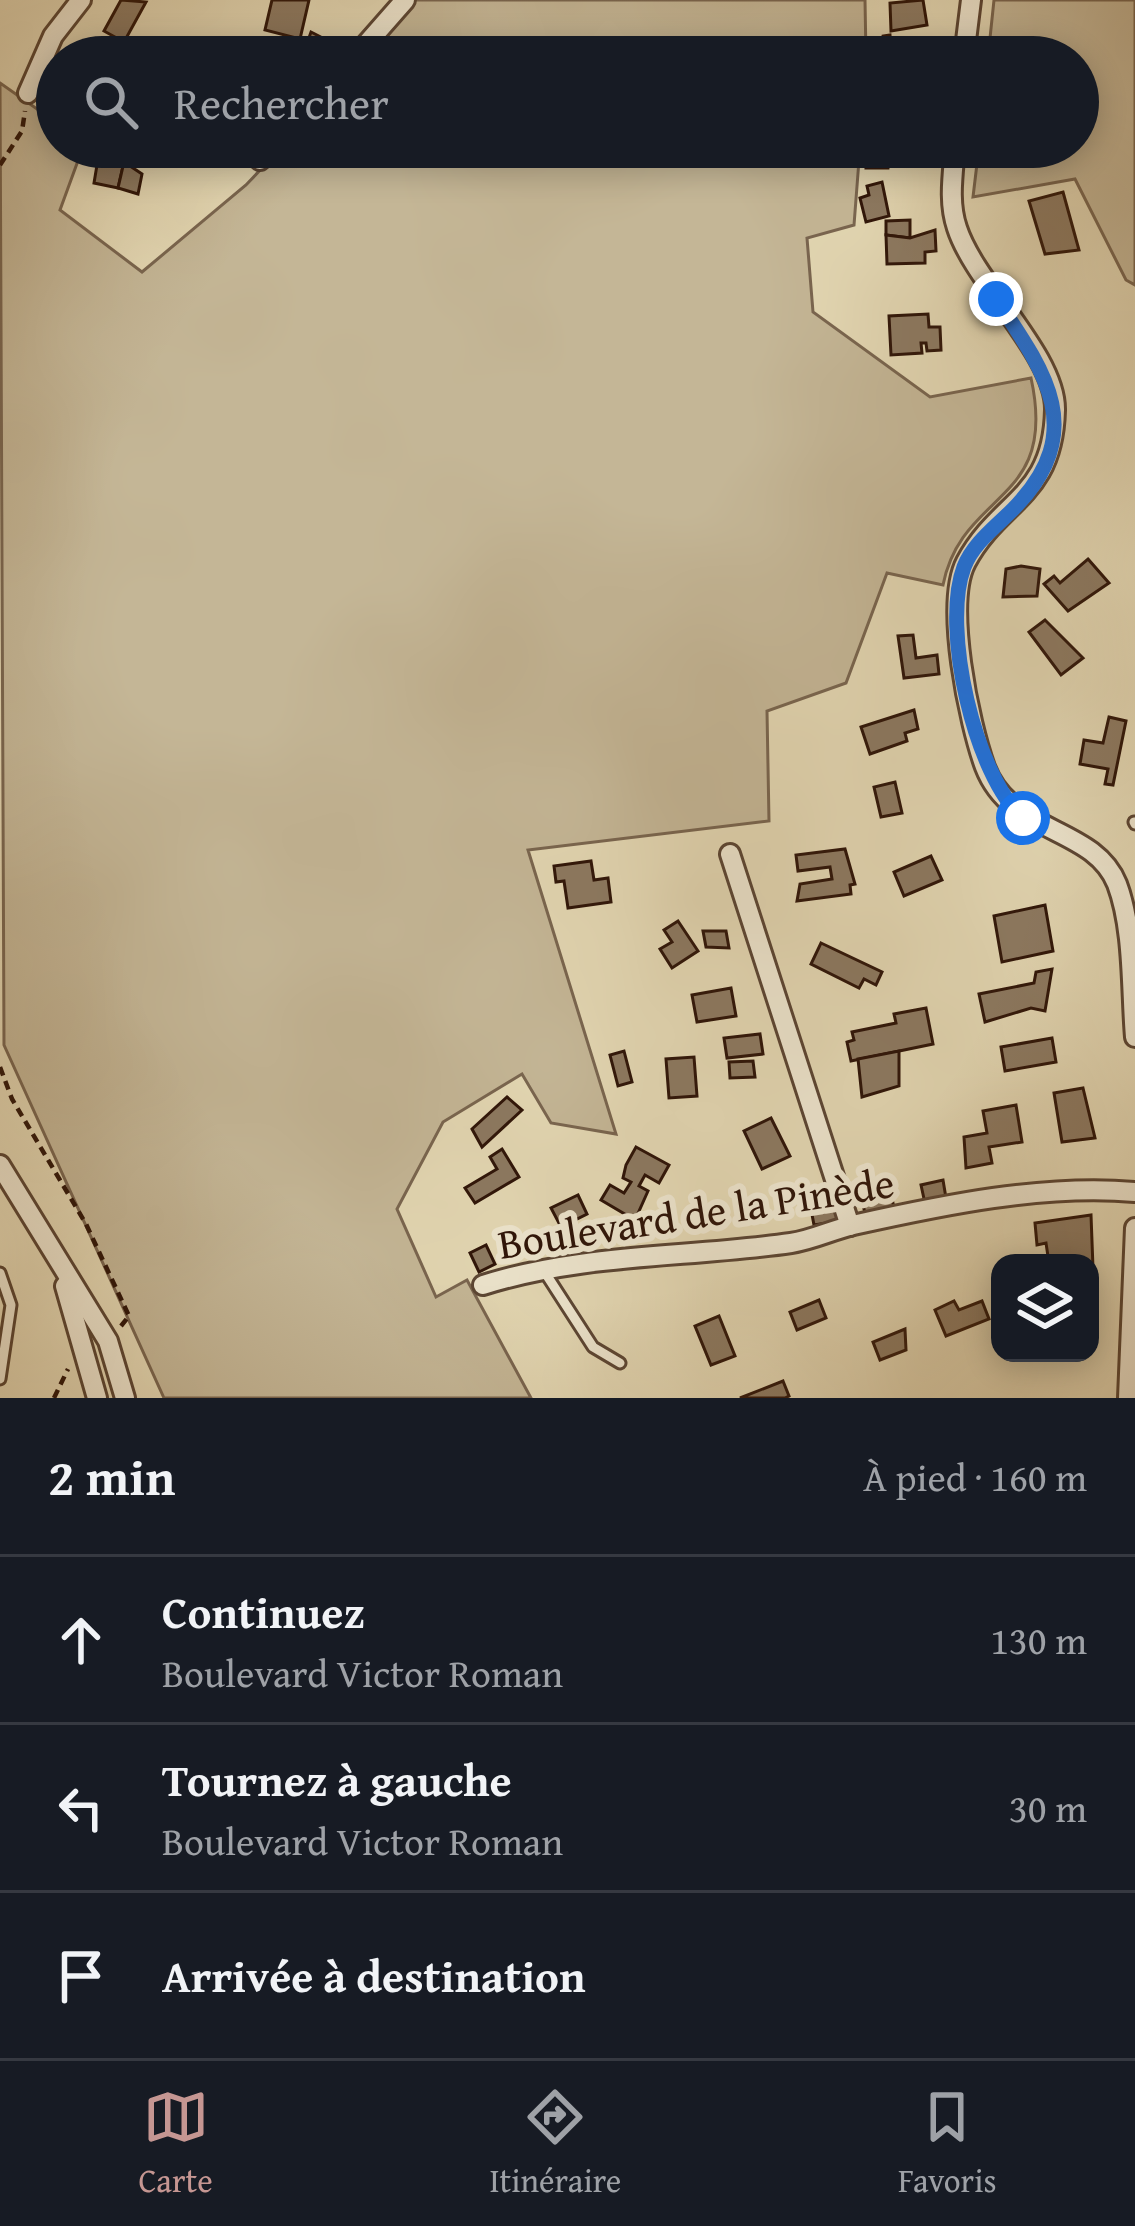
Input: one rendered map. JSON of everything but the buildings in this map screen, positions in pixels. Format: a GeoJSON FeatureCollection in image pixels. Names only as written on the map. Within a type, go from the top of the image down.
{"type":"FeatureCollection","features":[{"type":"Feature","properties":{"kind":"street"},"geometry":{"type":"LineString","coordinates":[[53,36],[81,0]]}},
{"type":"Feature","properties":{"kind":"street"},"geometry":{"type":"LineString","coordinates":[[373,36],[405,0]]}},
{"type":"Feature","properties":{"kind":"street"},"geometry":{"type":"LineString","coordinates":[[967,36],[971,0]]}},
{"type":"Feature","properties":{"kind":"street"},"geometry":{"type":"LineString","coordinates":[[28,93],[36,75]]}},
{"type":"Feature","properties":{"kind":"street"},"geometry":{"type":"LineString","coordinates":[[953,168],[956,225],[972,261],[1042,368],[1055,402],[1054,442],[1042,473],[965,564],[959,590],[967,692],[986,768],[1003,800],[1103,864],[1128,902],[1135,1037]]}},
{"type":"Feature","properties":{"kind":"street"},"geometry":{"type":"LineString","coordinates":[[730,854],[850,1226]]}},
{"type":"Feature","properties":{"kind":"street"},"geometry":{"type":"LineString","coordinates":[[0,1165],[108,1341],[122,1398]]}},
{"type":"Feature","properties":{"kind":"street","name":"Boulevard de la Pinède"},"geometry":{"type":"LineString","coordinates":[[483,1285],[542,1266],[795,1243],[850,1226],[1070,1191],[1135,1192]]}},
{"type":"Feature","properties":{"kind":"street"},"geometry":{"type":"LineString","coordinates":[[1127,1398],[1135,1228]]}},
{"type":"Feature","properties":{"kind":"street"},"geometry":{"type":"LineString","coordinates":[[53,1253],[86,1346],[97,1398]]}},
{"type":"Feature","properties":{"kind":"lane"},"geometry":{"type":"LineString","coordinates":[[542,1266],[593,1347],[620,1363]]}},
{"type":"Feature","properties":{"kind":"lane"},"geometry":{"type":"LineString","coordinates":[[0,1273],[11,1305],[0,1379]]}},
{"type":"Feature","properties":{"kind":"path"},"geometry":{"type":"LineString","coordinates":[[0,165],[22,131],[28,93]]}},
{"type":"Feature","properties":{"kind":"path"},"geometry":{"type":"LineString","coordinates":[[0,1067],[12,1099],[86,1224],[129,1316],[108,1341]]}},
{"type":"Feature","properties":{"kind":"path"},"geometry":{"type":"LineString","coordinates":[[54,1398],[71,1364]]}},
{"type":"Feature","properties":{"kind":"shaded area"},"geometry":{"type":"Polygon","coordinates":[[[412,0],[865,0],[866,36],[384,36],[412,0]]]}},
{"type":"Feature","properties":{"kind":"shaded area"},"geometry":{"type":"Polygon","coordinates":[[[994,0],[1135,0],[1135,285],[1126,280],[1075,179],[973,197],[976,168],[1099,168],[1099,36],[990,36],[994,0]]]}},
{"type":"Feature","properties":{"kind":"shaded area"},"geometry":{"type":"Polygon","coordinates":[[[0,83],[36,108],[36,168],[75,168],[60,210],[142,272],[262,168],[858,168],[854,225],[807,238],[813,312],[930,397],[1031,378],[1036,419],[1032,450],[1020,474],[953,554],[943,585],[887,573],[846,683],[767,711],[769,821],[528,850],[616,1134],[551,1123],[522,1074],[443,1122],[397,1209],[436,1297],[467,1280],[531,1398],[164,1398],[4,1045],[0,83]]]}},
{"type":"Feature","properties":{"kind":"route"},"geometry":{"type":"LineString","coordinates":[[996,299],[1042,368],[1055,402],[1054,442],[1042,473],[965,564],[959,590],[967,692],[986,768],[1003,800],[1023,818]]}}]}
